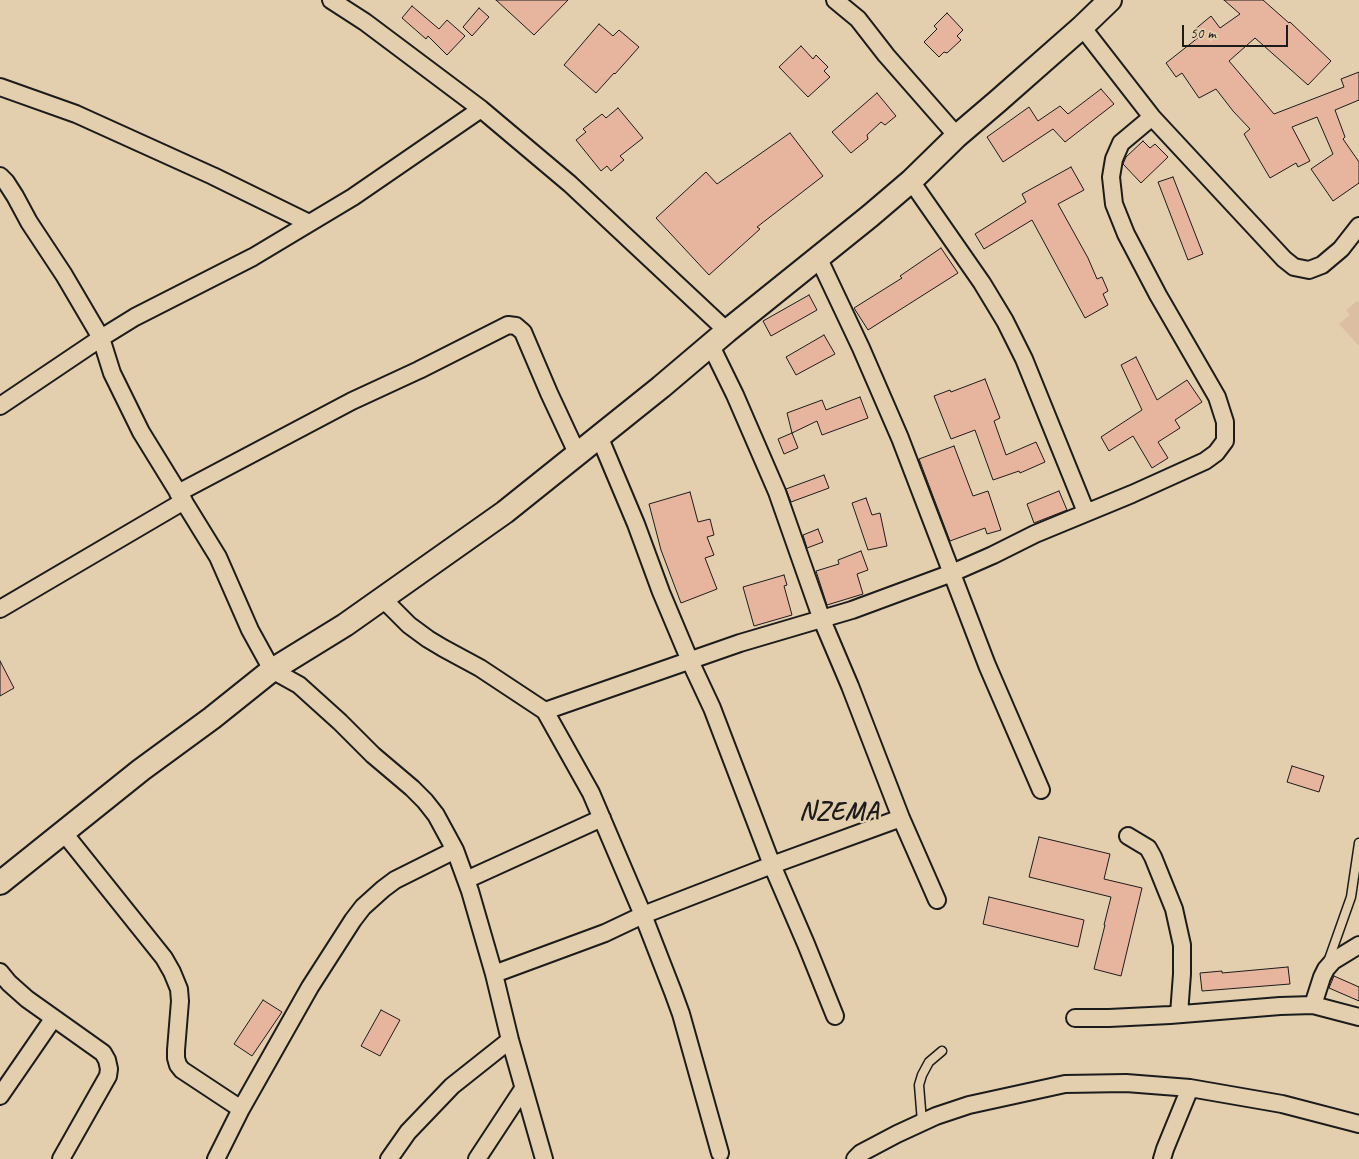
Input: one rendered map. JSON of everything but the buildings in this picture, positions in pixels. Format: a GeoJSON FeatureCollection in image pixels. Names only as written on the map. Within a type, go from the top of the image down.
{"type":"FeatureCollection","features":[{"type":"Feature","properties":{"kind":"street"},"geometry":{"type":"LineString","coordinates":[[331,0],[481,108],[570,184],[719,338],[736,395],[777,492],[822,620],[902,818],[938,900]]}},
{"type":"Feature","properties":{"kind":"street"},"geometry":{"type":"LineString","coordinates":[[836,0],[858,19],[886,55],[957,136]]}},
{"type":"Feature","properties":{"kind":"street"},"geometry":{"type":"LineString","coordinates":[[0,883],[141,770],[212,718],[272,670],[345,625],[505,512],[911,181],[957,136],[1082,27],[1110,0]]}},
{"type":"Feature","properties":{"kind":"street"},"geometry":{"type":"LineString","coordinates":[[1082,27],[1152,117],[1284,260],[1294,267],[1308,270],[1322,265],[1341,249],[1359,226]]}},
{"type":"Feature","properties":{"kind":"street"},"geometry":{"type":"LineString","coordinates":[[0,87],[76,114],[213,176],[309,223]]}},
{"type":"Feature","properties":{"kind":"street"},"geometry":{"type":"LineString","coordinates":[[0,406],[135,317],[252,257],[309,223],[367,187],[481,108]]}},
{"type":"Feature","properties":{"kind":"street"},"geometry":{"type":"LineString","coordinates":[[545,711],[740,643],[822,620],[887,598],[952,573],[1035,534],[1132,494],[1204,461],[1216,453],[1226,441],[1224,422],[1217,397],[1158,295],[1126,234],[1114,204],[1111,177],[1114,159],[1121,143],[1152,117]]}},
{"type":"Feature","properties":{"kind":"street"},"geometry":{"type":"LineString","coordinates":[[0,176],[15,196],[28,222],[64,275],[101,338],[112,373],[141,432],[218,557],[250,630],[272,670],[299,685],[373,755],[412,788],[436,815],[455,850],[466,880],[494,974],[523,1089],[544,1159]]}},
{"type":"Feature","properties":{"kind":"street"},"geometry":{"type":"LineString","coordinates":[[911,181],[982,283],[1005,321],[1024,359],[1086,512]]}},
{"type":"Feature","properties":{"kind":"street"},"geometry":{"type":"LineString","coordinates":[[818,258],[861,348],[900,438],[987,665],[1040,790]]}},
{"type":"Feature","properties":{"kind":"street"},"geometry":{"type":"LineString","coordinates":[[0,609],[148,521],[181,497],[352,401],[508,325],[516,326],[523,332],[577,453]]}},
{"type":"Feature","properties":{"kind":"street"},"geometry":{"type":"LineString","coordinates":[[599,436],[636,524],[661,592],[712,708],[772,865],[835,1016]]}},
{"type":"Feature","properties":{"kind":"street"},"geometry":{"type":"LineString","coordinates":[[383,599],[428,639],[480,668],[545,711],[588,787],[643,914],[681,1014],[720,1153]]}},
{"type":"Feature","properties":{"kind":"street"},"geometry":{"type":"LineString","coordinates":[[466,880],[602,818]]}},
{"type":"Feature","properties":{"kind":"street"},"geometry":{"type":"LineString","coordinates":[[494,974],[605,933],[643,914],[902,818]]}},
{"type":"Feature","properties":{"kind":"street"},"geometry":{"type":"LineString","coordinates":[[64,833],[164,958],[172,972],[179,989],[180,1001],[176,1050],[178,1065],[182,1070],[241,1109]]}},
{"type":"Feature","properties":{"kind":"street"},"geometry":{"type":"LineString","coordinates":[[1128,836],[1148,848],[1174,910],[1182,945],[1179,1014]]}},
{"type":"Feature","properties":{"kind":"street"},"geometry":{"type":"LineString","coordinates":[[216,1159],[241,1109],[310,987],[353,920],[364,907],[395,880],[455,850]]}},
{"type":"Feature","properties":{"kind":"street"},"geometry":{"type":"LineString","coordinates":[[1313,1005],[1326,969],[1333,961],[1359,945]]}},
{"type":"Feature","properties":{"kind":"street"},"geometry":{"type":"LineString","coordinates":[[0,972],[27,999],[103,1053],[107,1060],[108,1076],[61,1159]]}},
{"type":"Feature","properties":{"kind":"street"},"geometry":{"type":"LineString","coordinates":[[1075,1018],[1109,1018],[1313,1005],[1359,1017]]}},
{"type":"Feature","properties":{"kind":"street"},"geometry":{"type":"LineString","coordinates":[[0,1096],[53,1019]]}},
{"type":"Feature","properties":{"kind":"street"},"geometry":{"type":"LineString","coordinates":[[389,1159],[408,1132],[452,1086],[510,1040]]}},
{"type":"Feature","properties":{"kind":"street"},"geometry":{"type":"LineString","coordinates":[[855,1159],[861,1153],[936,1116],[969,1105],[1065,1084],[1126,1083],[1190,1088],[1282,1104],[1359,1124]]}},
{"type":"Feature","properties":{"kind":"street"},"geometry":{"type":"LineString","coordinates":[[1162,1159],[1190,1088]]}},
{"type":"Feature","properties":{"kind":"street"},"geometry":{"type":"LineString","coordinates":[[477,1159],[523,1089]]}},
{"type":"Feature","properties":{"kind":"lane"},"geometry":{"type":"LineString","coordinates":[[1326,969],[1351,896],[1359,843]]}},
{"type":"Feature","properties":{"kind":"lane"},"geometry":{"type":"LineString","coordinates":[[922,1122],[919,1085],[929,1062],[942,1051]]}},
{"type":"Feature","properties":{"kind":"shaded area"},"geometry":{"type":"Polygon","coordinates":[[[1357,301],[1359,303],[1359,346],[1339,324],[1350,315],[1346,310],[1357,301]]]}},
{"type":"Feature","properties":{"kind":"district","name":"NZEMA"},"geometry":{"type":"Point","coordinates":[839,812]}}]}
